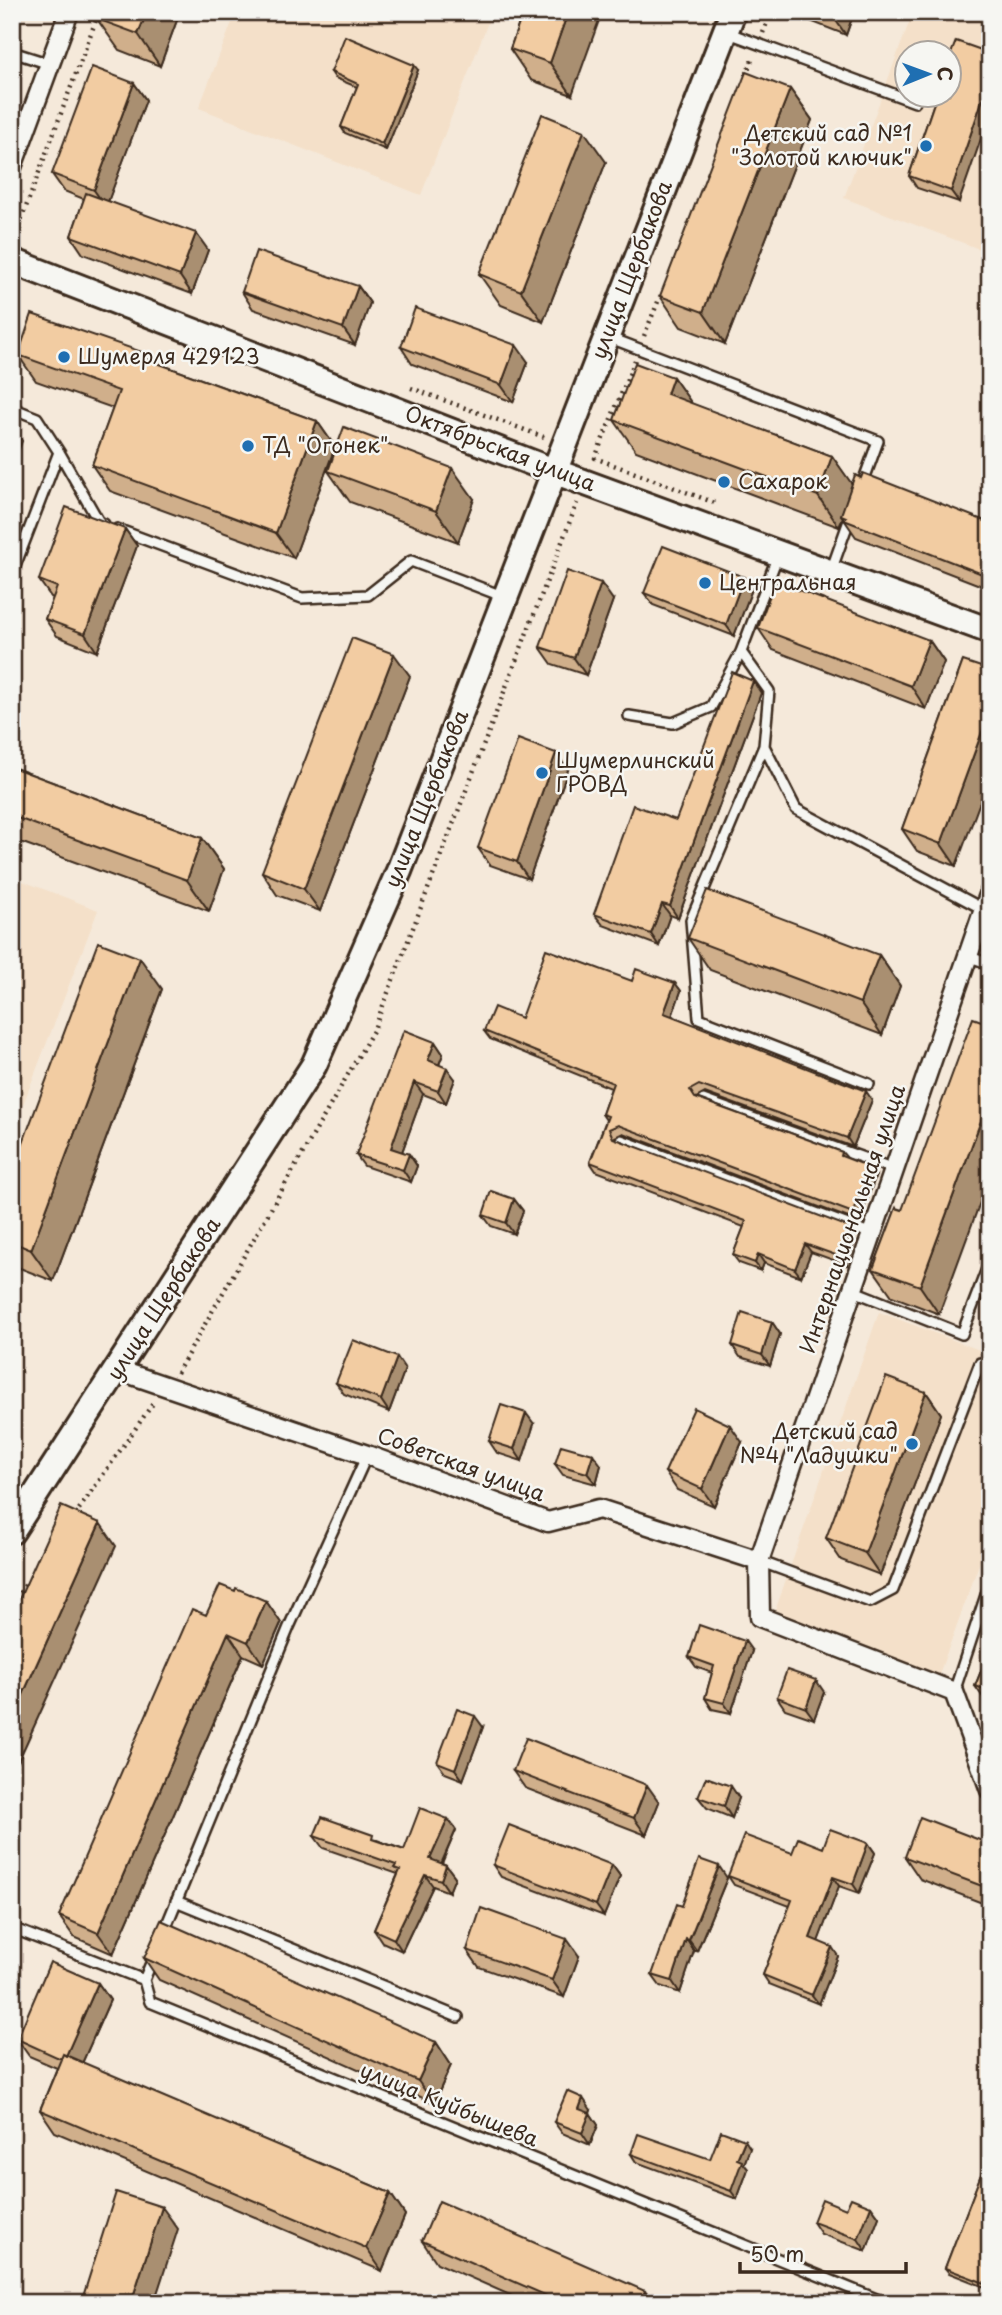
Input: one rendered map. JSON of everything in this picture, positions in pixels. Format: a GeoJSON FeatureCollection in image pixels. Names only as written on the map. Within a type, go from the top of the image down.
{"type":"FeatureCollection","features":[{"type":"Feature","properties":{"kind":"main road","name":"улица Щербакова"},"geometry":{"type":"LineString","coordinates":[[12,1531],[314,1065],[399,871],[729,22]]}},
{"type":"Feature","properties":{"kind":"main road","name":"Октябрьская улица"},"geometry":{"type":"LineString","coordinates":[[12,261],[556,472],[990,631]]}},
{"type":"Feature","properties":{"kind":"street"},"geometry":{"type":"LineString","coordinates":[[12,167],[69,12]]}},
{"type":"Feature","properties":{"kind":"street","name":"Интернациональная улица"},"geometry":{"type":"LineString","coordinates":[[759,1560],[854,1291],[965,956],[990,892]]}},
{"type":"Feature","properties":{"kind":"street","name":"Советская улица"},"geometry":{"type":"LineString","coordinates":[[118,1370],[367,1455],[548,1522],[599,1508],[759,1560]]}},
{"type":"Feature","properties":{"kind":"street"},"geometry":{"type":"LineString","coordinates":[[759,1560],[760,1617],[954,1692],[990,1790]]}},
{"type":"Feature","properties":{"kind":"lane"},"geometry":{"type":"LineString","coordinates":[[729,22],[894,93]]}},
{"type":"Feature","properties":{"kind":"lane"},"geometry":{"type":"LineString","coordinates":[[12,52],[50,64]]}},
{"type":"Feature","properties":{"kind":"lane"},"geometry":{"type":"LineString","coordinates":[[606,336],[878,441],[830,572]]}},
{"type":"Feature","properties":{"kind":"lane"},"geometry":{"type":"LineString","coordinates":[[12,408],[37,418],[99,522],[302,598],[368,595],[411,561],[506,598]]}},
{"type":"Feature","properties":{"kind":"lane"},"geometry":{"type":"LineString","coordinates":[[12,574],[59,452]]}},
{"type":"Feature","properties":{"kind":"lane"},"geometry":{"type":"LineString","coordinates":[[629,716],[673,723],[712,706],[741,652],[779,554]]}},
{"type":"Feature","properties":{"kind":"lane"},"geometry":{"type":"LineString","coordinates":[[741,652],[769,691],[764,746],[691,920],[699,1018],[869,1084]]}},
{"type":"Feature","properties":{"kind":"lane"},"geometry":{"type":"LineString","coordinates":[[764,746],[796,809],[983,909]]}},
{"type":"Feature","properties":{"kind":"lane"},"geometry":{"type":"LineString","coordinates":[[965,956],[990,964]]}},
{"type":"Feature","properties":{"kind":"lane"},"geometry":{"type":"LineString","coordinates":[[703,1100],[894,1169]]}},
{"type":"Feature","properties":{"kind":"lane"},"geometry":{"type":"LineString","coordinates":[[621,1140],[872,1234]]}},
{"type":"Feature","properties":{"kind":"lane"},"geometry":{"type":"LineString","coordinates":[[854,1291],[962,1334],[990,1261]]}},
{"type":"Feature","properties":{"kind":"lane"},"geometry":{"type":"LineString","coordinates":[[759,1560],[870,1602],[894,1590],[980,1363]]}},
{"type":"Feature","properties":{"kind":"lane"},"geometry":{"type":"LineString","coordinates":[[12,1928],[144,1980],[289,1627],[367,1455]]}},
{"type":"Feature","properties":{"kind":"lane"},"geometry":{"type":"LineString","coordinates":[[954,1692],[990,1583]]}},
{"type":"Feature","properties":{"kind":"lane"},"geometry":{"type":"LineString","coordinates":[[176,1901],[458,2017]]}},
{"type":"Feature","properties":{"kind":"lane","name":"улица Куйбышева"},"geometry":{"type":"LineString","coordinates":[[144,1980],[150,2002],[887,2303]]}},
{"type":"Feature","properties":{"kind":"path"},"geometry":{"type":"LineString","coordinates":[[12,243],[99,12]]}},
{"type":"Feature","properties":{"kind":"shaded area"},"geometry":{"type":"Polygon","coordinates":[[[236,12],[492,12],[421,195],[199,108],[236,12]]]}},
{"type":"Feature","properties":{"kind":"shaded area","name":"Детский сад №1 \"Золотой ключик\""},"geometry":{"type":"Polygon","coordinates":[[[913,12],[990,12],[990,253],[844,198],[894,63],[894,108],[964,108],[964,38],[903,38],[913,12]]]}},
{"type":"Feature","properties":{"kind":"shaded area"},"geometry":{"type":"Polygon","coordinates":[[[12,877],[98,910],[12,1133],[12,877]]]}},
{"type":"Feature","properties":{"kind":"shaded area","name":"Детский сад №4 \"Ладушки\""},"geometry":{"type":"Polygon","coordinates":[[[879,1312],[990,1354],[990,1534],[938,1677],[775,1611],[879,1312]]]}},
{"type":"Feature","properties":{"kind":"building"},"geometry":{"type":"Polygon","coordinates":[[[99,12],[147,12],[138,34],[97,19],[99,12]]]}},
{"type":"Feature","properties":{"kind":"building"},"geometry":{"type":"Polygon","coordinates":[[[523,12],[568,12],[550,63],[510,49],[523,12]]]}},
{"type":"Feature","properties":{"kind":"building"},"geometry":{"type":"Polygon","coordinates":[[[345,36],[414,65],[382,144],[341,127],[358,84],[331,72],[345,36]]]}},
{"type":"Feature","properties":{"kind":"building"},"geometry":{"type":"Polygon","coordinates":[[[964,44],[990,53],[990,78],[951,191],[909,176],[932,108],[964,108],[964,44]]]}},
{"type":"Feature","properties":{"kind":"building"},"geometry":{"type":"Polygon","coordinates":[[[92,67],[134,83],[94,190],[52,174],[92,67]]]}},
{"type":"Feature","properties":{"kind":"building"},"geometry":{"type":"Polygon","coordinates":[[[746,72],[790,89],[703,312],[660,296],[746,72]]]}},
{"type":"Feature","properties":{"kind":"building"},"geometry":{"type":"Polygon","coordinates":[[[542,114],[584,131],[521,291],[479,274],[542,114]]]}},
{"type":"Feature","properties":{"kind":"building"},"geometry":{"type":"Polygon","coordinates":[[[86,193],[196,233],[180,276],[71,236],[86,193]]]}},
{"type":"Feature","properties":{"kind":"building"},"geometry":{"type":"Polygon","coordinates":[[[256,251],[358,286],[343,328],[242,292],[256,251]]]}},
{"type":"Feature","properties":{"kind":"building"},"geometry":{"type":"Polygon","coordinates":[[[415,308],[516,345],[501,385],[401,347],[415,308]]]}},
{"type":"Feature","properties":{"kind":"building"},"geometry":{"type":"Polygon","coordinates":[[[32,314],[142,352],[140,357],[317,421],[276,533],[92,465],[119,391],[18,355],[32,314]]]}},
{"type":"Feature","properties":{"kind":"building"},"geometry":{"type":"Polygon","coordinates":[[[635,363],[673,377],[667,394],[832,456],[818,496],[614,420],[635,363]]]}},
{"type":"Feature","properties":{"kind":"building"},"geometry":{"type":"Polygon","coordinates":[[[344,427],[452,468],[436,511],[328,471],[344,427]]]}},
{"type":"Feature","properties":{"kind":"building"},"geometry":{"type":"Polygon","coordinates":[[[863,473],[990,523],[990,577],[844,520],[846,517],[841,515],[855,475],[861,478],[863,473]]]}},
{"type":"Feature","properties":{"kind":"building"},"geometry":{"type":"Polygon","coordinates":[[[66,507],[125,529],[85,634],[45,619],[57,587],[39,580],[66,507]]]}},
{"type":"Feature","properties":{"kind":"building"},"geometry":{"type":"Polygon","coordinates":[[[663,546],[744,577],[726,625],[644,593],[663,546]]]}},
{"type":"Feature","properties":{"kind":"building"},"geometry":{"type":"Polygon","coordinates":[[[567,571],[601,583],[574,658],[540,647],[567,571]]]}},
{"type":"Feature","properties":{"kind":"building"},"geometry":{"type":"Polygon","coordinates":[[[775,581],[929,640],[911,686],[758,628],[775,581]]]}},
{"type":"Feature","properties":{"kind":"building"},"geometry":{"type":"Polygon","coordinates":[[[352,638],[394,654],[304,889],[262,872],[352,638]]]}},
{"type":"Feature","properties":{"kind":"building"},"geometry":{"type":"Polygon","coordinates":[[[963,661],[990,670],[990,710],[941,844],[902,829],[963,661]]]}},
{"type":"Feature","properties":{"kind":"building"},"geometry":{"type":"Polygon","coordinates":[[[732,672],[753,681],[670,906],[662,904],[651,934],[594,914],[633,805],[676,820],[732,672]]]}},
{"type":"Feature","properties":{"kind":"building"},"geometry":{"type":"Polygon","coordinates":[[[518,739],[556,753],[517,862],[478,848],[518,739]]]}},
{"type":"Feature","properties":{"kind":"building"},"geometry":{"type":"Polygon","coordinates":[[[12,767],[202,838],[187,880],[12,816],[12,767]]]}},
{"type":"Feature","properties":{"kind":"building"},"geometry":{"type":"Polygon","coordinates":[[[707,890],[879,955],[860,1003],[688,938],[707,890]]]}},
{"type":"Feature","properties":{"kind":"building"},"geometry":{"type":"Polygon","coordinates":[[[98,942],[140,958],[31,1250],[12,1242],[12,1172],[98,942]]]}},
{"type":"Feature","properties":{"kind":"building"},"geometry":{"type":"Polygon","coordinates":[[[546,949],[632,981],[636,969],[675,983],[664,1013],[866,1091],[847,1138],[699,1085],[690,1090],[695,1098],[842,1152],[841,1156],[870,1167],[853,1213],[618,1125],[609,1129],[613,1138],[849,1227],[847,1232],[850,1233],[841,1257],[805,1244],[795,1269],[758,1254],[755,1263],[733,1255],[746,1221],[590,1162],[608,1116],[602,1114],[613,1083],[484,1031],[494,1007],[521,1018],[546,949]]]}},
{"type":"Feature","properties":{"kind":"building"},"geometry":{"type":"Polygon","coordinates":[[[973,1018],[990,1024],[990,1096],[920,1286],[873,1269],[896,1208],[902,1210],[973,1018]]]}},
{"type":"Feature","properties":{"kind":"building"},"geometry":{"type":"Polygon","coordinates":[[[404,1030],[435,1042],[428,1060],[447,1068],[438,1091],[414,1082],[391,1148],[409,1154],[403,1170],[356,1155],[404,1030]]]}},
{"type":"Feature","properties":{"kind":"building"},"geometry":{"type":"Polygon","coordinates":[[[491,1191],[514,1199],[506,1223],[483,1215],[491,1191]]]}},
{"type":"Feature","properties":{"kind":"building"},"geometry":{"type":"Polygon","coordinates":[[[742,1312],[772,1322],[762,1355],[732,1345],[742,1312]]]}},
{"type":"Feature","properties":{"kind":"building"},"geometry":{"type":"Polygon","coordinates":[[[353,1340],[397,1357],[381,1400],[336,1383],[353,1340]]]}},
{"type":"Feature","properties":{"kind":"building"},"geometry":{"type":"Polygon","coordinates":[[[886,1377],[926,1392],[865,1553],[826,1538],[886,1377]]]}},
{"type":"Feature","properties":{"kind":"building"},"geometry":{"type":"Polygon","coordinates":[[[501,1405],[526,1413],[514,1449],[489,1441],[501,1405]]]}},
{"type":"Feature","properties":{"kind":"building"},"geometry":{"type":"Polygon","coordinates":[[[694,1408],[730,1425],[702,1489],[665,1472],[694,1408]]]}},
{"type":"Feature","properties":{"kind":"building"},"geometry":{"type":"Polygon","coordinates":[[[561,1445],[593,1454],[587,1473],[555,1464],[561,1445]]]}},
{"type":"Feature","properties":{"kind":"building"},"geometry":{"type":"Polygon","coordinates":[[[61,1506],[100,1523],[12,1719],[12,1615],[61,1506]]]}},
{"type":"Feature","properties":{"kind":"building"},"geometry":{"type":"Polygon","coordinates":[[[220,1585],[235,1591],[236,1588],[266,1601],[248,1642],[228,1633],[98,1933],[59,1916],[192,1609],[206,1615],[220,1585]]]}},
{"type":"Feature","properties":{"kind":"building"},"geometry":{"type":"Polygon","coordinates":[[[699,1625],[745,1641],[724,1703],[705,1698],[714,1666],[689,1657],[699,1625]]]}},
{"type":"Feature","properties":{"kind":"building"},"geometry":{"type":"Polygon","coordinates":[[[990,1649],[990,1691],[975,1686],[990,1649]]]}},
{"type":"Feature","properties":{"kind":"building"},"geometry":{"type":"Polygon","coordinates":[[[787,1670],[816,1680],[806,1708],[777,1697],[787,1670]]]}},
{"type":"Feature","properties":{"kind":"building"},"geometry":{"type":"Polygon","coordinates":[[[457,1709],[475,1716],[455,1769],[437,1762],[457,1709]]]}},
{"type":"Feature","properties":{"kind":"building"},"geometry":{"type":"Polygon","coordinates":[[[526,1738],[647,1785],[634,1818],[513,1771],[526,1738]]]}},
{"type":"Feature","properties":{"kind":"building"},"geometry":{"type":"Polygon","coordinates":[[[706,1777],[731,1786],[724,1806],[698,1797],[706,1777]]]}},
{"type":"Feature","properties":{"kind":"building"},"geometry":{"type":"Polygon","coordinates":[[[420,1808],[448,1819],[430,1859],[446,1865],[441,1880],[425,1875],[394,1939],[374,1930],[400,1870],[394,1868],[396,1865],[314,1836],[322,1817],[373,1835],[372,1839],[404,1850],[420,1808]]]}},
{"type":"Feature","properties":{"kind":"building"},"geometry":{"type":"Polygon","coordinates":[[[920,1817],[990,1844],[990,1889],[905,1857],[920,1817]]]}},
{"type":"Feature","properties":{"kind":"building"},"geometry":{"type":"Polygon","coordinates":[[[509,1825],[612,1865],[596,1905],[493,1865],[509,1825]]]}},
{"type":"Feature","properties":{"kind":"building"},"geometry":{"type":"Polygon","coordinates":[[[830,1829],[868,1843],[853,1884],[833,1877],[810,1938],[832,1947],[812,1995],[763,1975],[792,1900],[728,1876],[744,1835],[792,1853],[798,1838],[823,1848],[830,1829]]]}},
{"type":"Feature","properties":{"kind":"building"},"geometry":{"type":"Polygon","coordinates":[[[699,1859],[719,1866],[689,1940],[686,1939],[672,1981],[652,1975],[677,1904],[682,1906],[699,1859]]]}},
{"type":"Feature","properties":{"kind":"building"},"geometry":{"type":"Polygon","coordinates":[[[481,1908],[567,1939],[552,1980],[467,1950],[481,1908]]]}},
{"type":"Feature","properties":{"kind":"building"},"geometry":{"type":"Polygon","coordinates":[[[161,1920],[436,2042],[418,2081],[144,1958],[161,1920]]]}},
{"type":"Feature","properties":{"kind":"building"},"geometry":{"type":"Polygon","coordinates":[[[50,1962],[98,1983],[66,2056],[63,2054],[61,2059],[17,2039],[50,1962]]]}},
{"type":"Feature","properties":{"kind":"building"},"geometry":{"type":"Polygon","coordinates":[[[63,2054],[390,2193],[366,2248],[40,2110],[63,2054]]]}},
{"type":"Feature","properties":{"kind":"building"},"geometry":{"type":"Polygon","coordinates":[[[567,2091],[583,2098],[579,2109],[590,2113],[582,2133],[554,2122],[567,2091]]]}},
{"type":"Feature","properties":{"kind":"building"},"geometry":{"type":"Polygon","coordinates":[[[721,2131],[745,2140],[737,2159],[742,2161],[731,2191],[631,2154],[638,2134],[710,2159],[721,2131]]]}},
{"type":"Feature","properties":{"kind":"building"},"geometry":{"type":"Polygon","coordinates":[[[990,2151],[990,2285],[945,2268],[990,2151]]]}},
{"type":"Feature","properties":{"kind":"building"},"geometry":{"type":"Polygon","coordinates":[[[116,2192],[162,2207],[131,2303],[81,2303],[116,2192]]]}},
{"type":"Feature","properties":{"kind":"building"},"geometry":{"type":"Polygon","coordinates":[[[851,2198],[871,2206],[858,2239],[813,2222],[822,2199],[846,2209],[851,2198]]]}},
{"type":"Feature","properties":{"kind":"building"},"geometry":{"type":"Polygon","coordinates":[[[439,2201],[645,2291],[640,2303],[563,2303],[422,2241],[439,2201]]]}},
{"type":"Feature","properties":{"kind":"place","name":"Детский сад №1 \"Золотой ключик\""},"geometry":{"type":"Point","coordinates":[926,146]}},
{"type":"Feature","properties":{"kind":"place","name":"Шумерля 429123"},"geometry":{"type":"Point","coordinates":[64,357]}},
{"type":"Feature","properties":{"kind":"place","name":"ТД \"Огонек\""},"geometry":{"type":"Point","coordinates":[248,446]}},
{"type":"Feature","properties":{"kind":"place","name":"Сахарок"},"geometry":{"type":"Point","coordinates":[724,482]}},
{"type":"Feature","properties":{"kind":"place","name":"Центральная"},"geometry":{"type":"Point","coordinates":[705,583]}},
{"type":"Feature","properties":{"kind":"place","name":"Шумерлинский ГРОВД"},"geometry":{"type":"Point","coordinates":[542,773]}},
{"type":"Feature","properties":{"kind":"place","name":"Детский сад №4 \"Ладушки\""},"geometry":{"type":"Point","coordinates":[912,1444]}}]}
